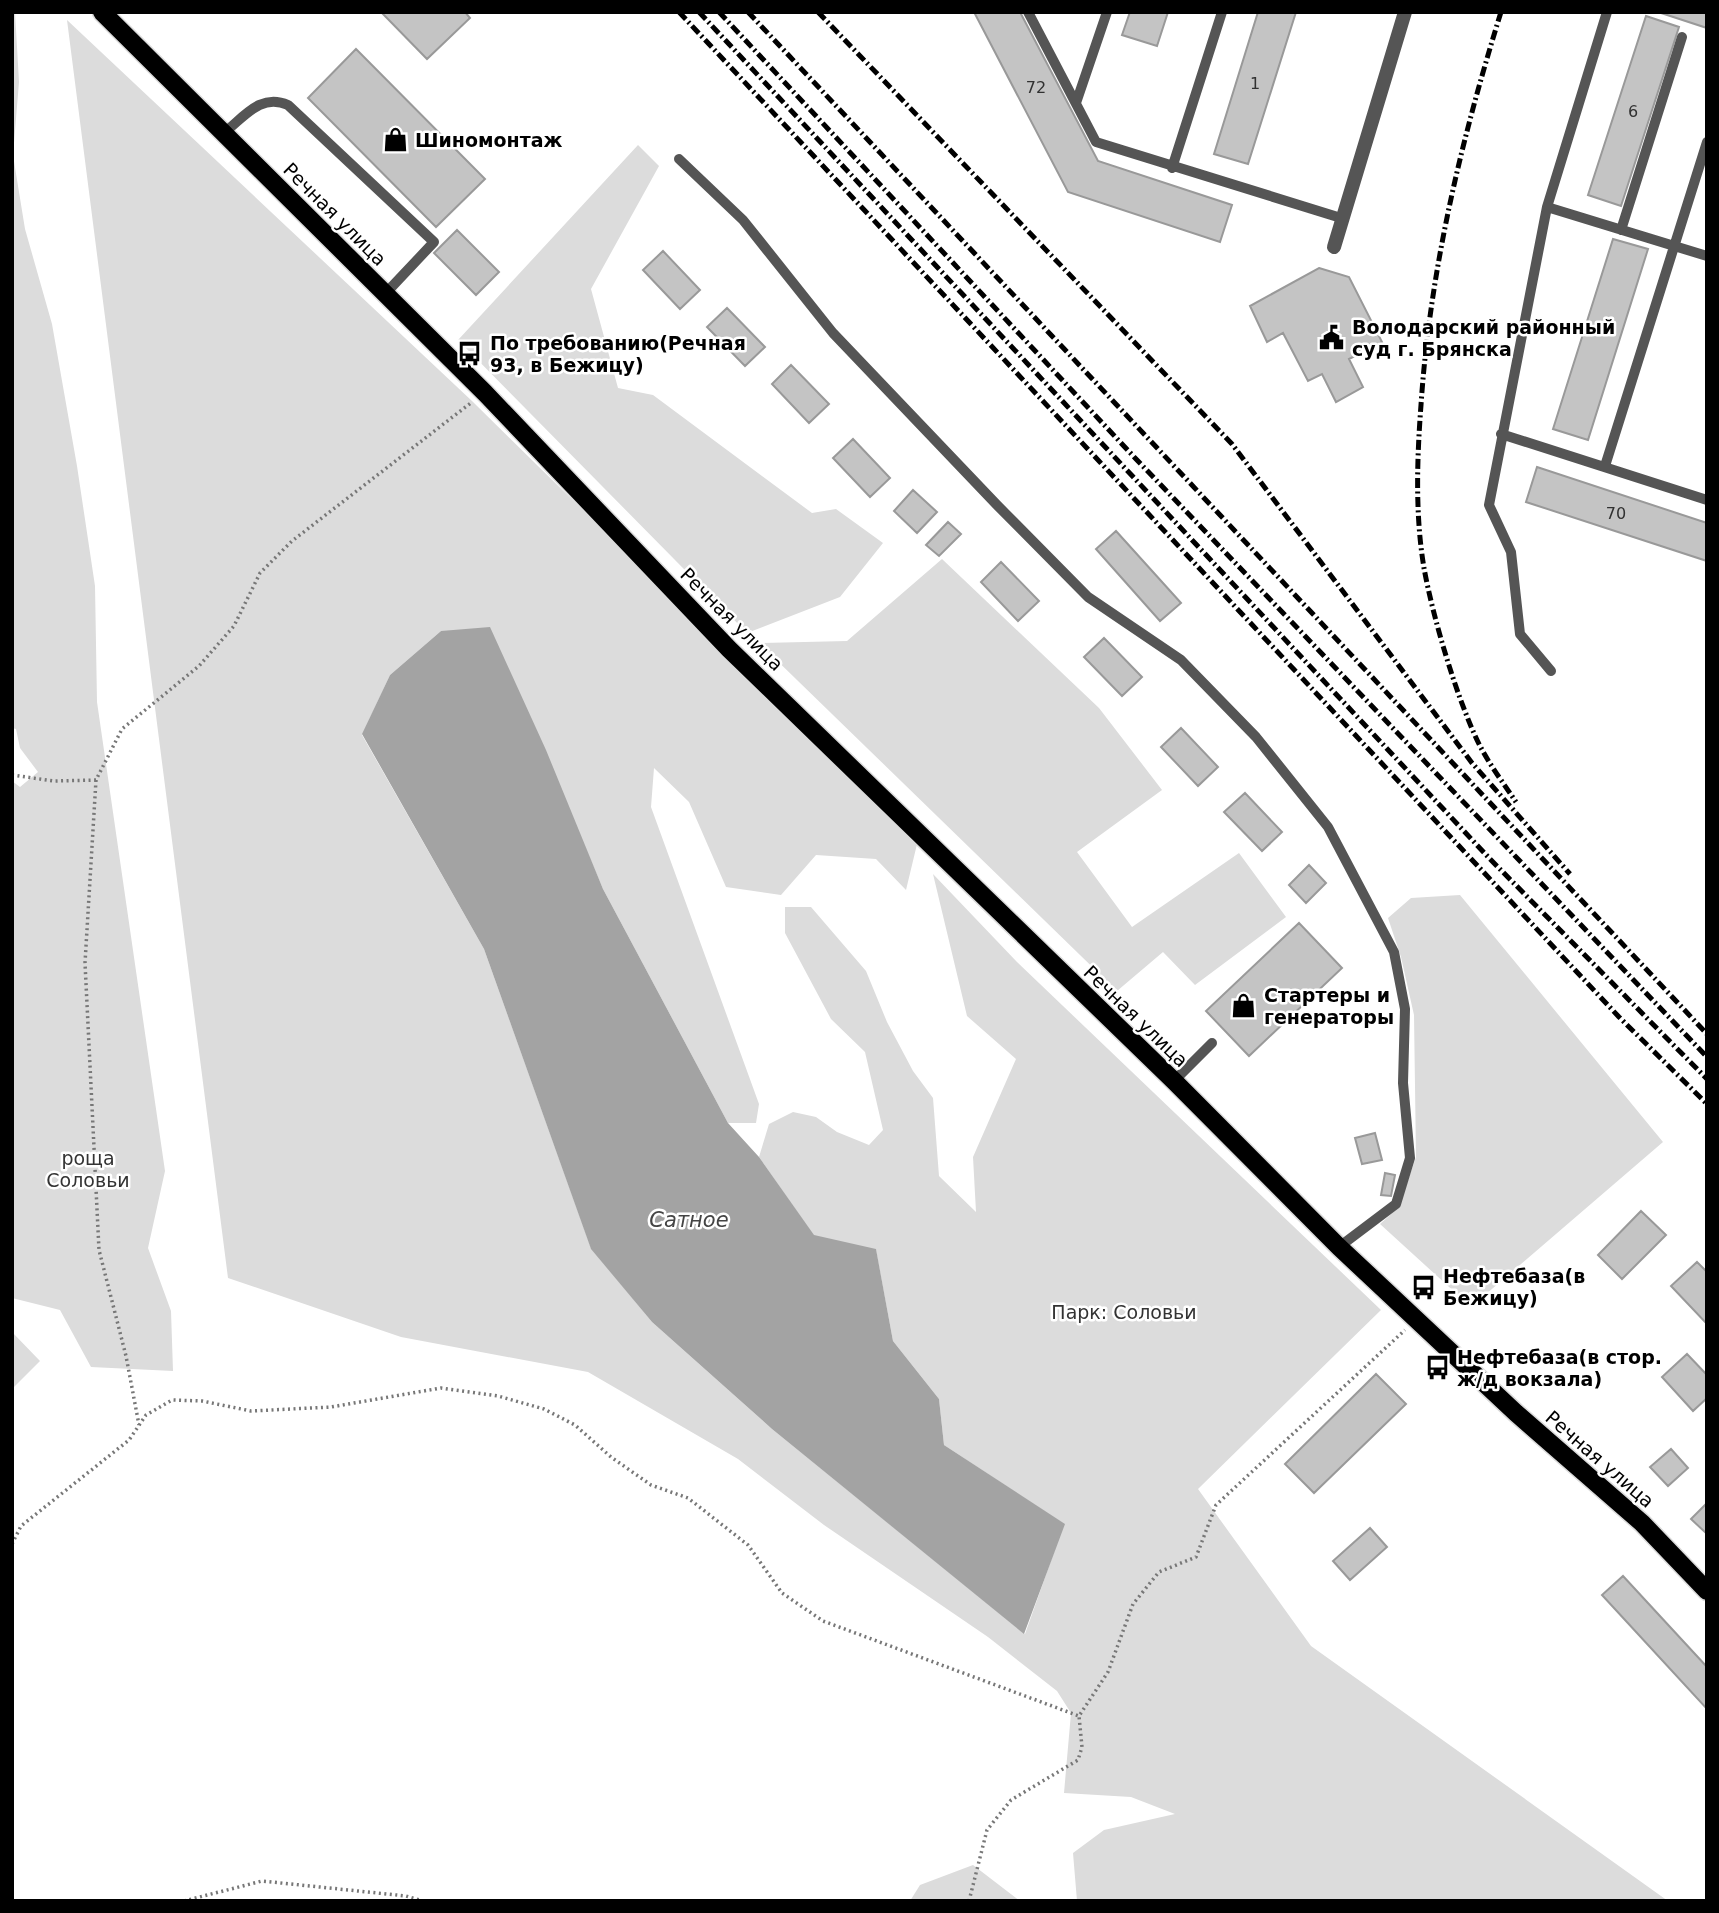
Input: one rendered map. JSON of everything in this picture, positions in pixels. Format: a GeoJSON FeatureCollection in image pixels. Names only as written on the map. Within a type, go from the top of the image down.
{"type":"FeatureCollection","features":[{"type":"Feature","properties":{"kind":"main road","name":"Речная улица"},"geometry":{"type":"LineString","coordinates":[[103,12],[485,393],[729,649],[1174,1081],[1339,1247],[1516,1413],[1642,1523],[1707,1591]]}},
{"type":"Feature","properties":{"kind":"street"},"geometry":{"type":"LineString","coordinates":[[1334,247],[1405,12]]}},
{"type":"Feature","properties":{"kind":"lane"},"geometry":{"type":"LineString","coordinates":[[1028,12],[1096,142],[1172,168],[1341,218]]}},
{"type":"Feature","properties":{"kind":"lane"},"geometry":{"type":"LineString","coordinates":[[1076,103],[1107,12]]}},
{"type":"Feature","properties":{"kind":"lane"},"geometry":{"type":"LineString","coordinates":[[1172,168],[1222,12]]}},
{"type":"Feature","properties":{"kind":"lane"},"geometry":{"type":"LineString","coordinates":[[1551,671],[1520,634],[1511,578],[1511,552],[1489,505],[1547,207],[1606,12]]}},
{"type":"Feature","properties":{"kind":"lane"},"geometry":{"type":"LineString","coordinates":[[1621,230],[1682,37]]}},
{"type":"Feature","properties":{"kind":"lane"},"geometry":{"type":"LineString","coordinates":[[225,132],[260,103],[275,99],[288,104],[435,242],[385,294]]}},
{"type":"Feature","properties":{"kind":"lane"},"geometry":{"type":"LineString","coordinates":[[1605,466],[1707,142]]}},
{"type":"Feature","properties":{"kind":"lane"},"geometry":{"type":"LineString","coordinates":[[679,159],[743,220],[833,333],[961,463],[997,505],[1088,597],[1181,660],[1256,737],[1328,827],[1394,952],[1405,1009],[1403,1083],[1410,1158],[1396,1204],[1339,1247]]}},
{"type":"Feature","properties":{"kind":"lane"},"geometry":{"type":"LineString","coordinates":[[1547,207],[1707,256]]}},
{"type":"Feature","properties":{"kind":"lane"},"geometry":{"type":"LineString","coordinates":[[1501,434],[1707,500]]}},
{"type":"Feature","properties":{"kind":"lane"},"geometry":{"type":"LineString","coordinates":[[1174,1081],[1212,1043]]}},
{"type":"Feature","properties":{"kind":"path"},"geometry":{"type":"LineString","coordinates":[[139,1425],[126,1356],[99,1250],[85,963],[96,780],[122,729],[199,666],[234,626],[260,573],[292,541],[485,393]]}},
{"type":"Feature","properties":{"kind":"path"},"geometry":{"type":"LineString","coordinates":[[12,775],[54,781],[96,780]]}},
{"type":"Feature","properties":{"kind":"path"},"geometry":{"type":"LineString","coordinates":[[969,1901],[987,1830],[1011,1800],[1078,1760],[1082,1747],[1079,1716],[1108,1672],[1133,1604],[1159,1572],[1196,1557],[1216,1505],[1416,1319]]}},
{"type":"Feature","properties":{"kind":"path"},"geometry":{"type":"LineString","coordinates":[[12,1544],[21,1526],[94,1471],[129,1440],[146,1415],[172,1400],[202,1401],[251,1411],[331,1407],[441,1388],[498,1396],[544,1409],[575,1425],[611,1457],[651,1485],[688,1498],[748,1545],[782,1593],[823,1621],[1079,1716]]}},
{"type":"Feature","properties":{"kind":"path"},"geometry":{"type":"LineString","coordinates":[[184,1901],[262,1881],[392,1894],[423,1901]]}},
{"type":"Feature","properties":{"kind":"green space","name":"роща Соловьи"},"geometry":{"type":"Polygon","coordinates":[[[12,12],[15,12],[19,82],[13,155],[25,229],[52,324],[95,586],[97,702],[165,1171],[148,1248],[171,1311],[173,1371],[91,1367],[60,1310],[12,1298],[12,781],[20,787],[38,772],[20,748],[16,729],[12,728],[12,12]]]}},
{"type":"Feature","properties":{"kind":"green space","name":"Парк: Соловьи"},"geometry":{"type":"Polygon","coordinates":[[[67,20],[472,401],[918,840],[906,890],[876,859],[816,855],[781,895],[726,887],[689,802],[654,768],[651,807],[759,1104],[756,1123],[728,1123],[603,889],[526,708],[441,631],[390,675],[362,735],[484,949],[591,1248],[652,1322],[772,1429],[1025,1634],[1064,1524],[944,1445],[939,1399],[893,1341],[876,1250],[814,1236],[759,1157],[769,1124],[793,1112],[816,1117],[837,1132],[869,1145],[883,1130],[865,1052],[831,1019],[785,933],[785,907],[811,907],[866,971],[887,1022],[913,1071],[933,1098],[939,1176],[976,1212],[973,1157],[1016,1059],[967,1016],[933,874],[1017,962],[1381,1310],[1198,1489],[1311,1646],[1668,1901],[1077,1901],[1073,1853],[1104,1830],[1175,1814],[1131,1797],[1064,1793],[1071,1713],[1057,1691],[988,1637],[824,1525],[738,1459],[588,1372],[401,1337],[228,1278],[67,20]]]}},
{"type":"Feature","properties":{"kind":"green space"},"geometry":{"type":"Polygon","coordinates":[[[638,145],[659,166],[591,289],[618,388],[653,395],[812,513],[836,509],[883,543],[840,597],[747,633],[458,340],[638,145]]]}},
{"type":"Feature","properties":{"kind":"green space"},"geometry":{"type":"Polygon","coordinates":[[[942,559],[1099,708],[1162,790],[1077,852],[1132,927],[1239,853],[1286,917],[1195,985],[1163,952],[1117,991],[759,643],[847,641],[942,559]]]}},
{"type":"Feature","properties":{"kind":"green space"},"geometry":{"type":"Polygon","coordinates":[[[1460,895],[1663,1142],[1471,1307],[1380,1224],[1399,1207],[1416,1157],[1414,1015],[1401,957],[1388,918],[1411,898],[1460,895]]]}},
{"type":"Feature","properties":{"kind":"green space"},"geometry":{"type":"Polygon","coordinates":[[[12,1332],[40,1361],[12,1389],[12,1332]]]}},
{"type":"Feature","properties":{"kind":"green space"},"geometry":{"type":"Polygon","coordinates":[[[973,1865],[1020,1901],[910,1901],[920,1885],[973,1865]]]}},
{"type":"Feature","properties":{"kind":"water","name":"Сатное"},"geometry":{"type":"Polygon","coordinates":[[[490,627],[546,750],[603,889],[728,1123],[759,1157],[814,1235],[876,1249],[893,1341],[939,1399],[944,1445],[1065,1524],[1024,1634],[772,1429],[652,1322],[591,1249],[484,949],[362,734],[390,675],[441,631],[490,627]]]}},
{"type":"Feature","properties":{"kind":"building"},"geometry":{"type":"Polygon","coordinates":[[[381,12],[465,12],[470,18],[427,59],[381,12]]]}},
{"type":"Feature","properties":{"kind":"building"},"geometry":{"type":"Polygon","coordinates":[[[974,12],[1020,12],[1098,161],[1232,205],[1220,242],[1068,192],[974,12]]]}},
{"type":"Feature","properties":{"kind":"building"},"geometry":{"type":"Polygon","coordinates":[[[1130,12],[1168,12],[1157,46],[1122,35],[1130,12]]]}},
{"type":"Feature","properties":{"kind":"building"},"geometry":{"type":"Polygon","coordinates":[[[1258,12],[1296,12],[1248,164],[1214,154],[1258,12]]]}},
{"type":"Feature","properties":{"kind":"building"},"geometry":{"type":"Polygon","coordinates":[[[1658,12],[1707,12],[1707,28],[1658,12]]]}},
{"type":"Feature","properties":{"kind":"building"},"geometry":{"type":"Polygon","coordinates":[[[1646,16],[1679,27],[1621,206],[1588,195],[1646,16]]]}},
{"type":"Feature","properties":{"kind":"building"},"geometry":{"type":"Polygon","coordinates":[[[356,49],[485,179],[436,227],[308,98],[356,49]]]}},
{"type":"Feature","properties":{"kind":"building"},"geometry":{"type":"Polygon","coordinates":[[[457,230],[499,272],[476,295],[434,253],[457,230]]]}},
{"type":"Feature","properties":{"kind":"building"},"geometry":{"type":"Polygon","coordinates":[[[1613,239],[1648,249],[1588,440],[1553,429],[1613,239]]]}},
{"type":"Feature","properties":{"kind":"building"},"geometry":{"type":"Polygon","coordinates":[[[663,251],[700,290],[680,309],[643,270],[663,251]]]}},
{"type":"Feature","properties":{"kind":"building","name":"Володарский районный суд г. Брянска"},"geometry":{"type":"Polygon","coordinates":[[[1319,268],[1349,277],[1382,342],[1349,359],[1363,387],[1336,402],[1322,374],[1308,381],[1283,333],[1267,342],[1250,306],[1319,268]]]}},
{"type":"Feature","properties":{"kind":"building"},"geometry":{"type":"Polygon","coordinates":[[[727,308],[765,347],[745,366],[707,327],[727,308]]]}},
{"type":"Feature","properties":{"kind":"building"},"geometry":{"type":"Polygon","coordinates":[[[791,365],[829,404],[809,423],[772,384],[791,365]]]}},
{"type":"Feature","properties":{"kind":"building"},"geometry":{"type":"Polygon","coordinates":[[[853,439],[890,478],[870,497],[833,458],[853,439]]]}},
{"type":"Feature","properties":{"kind":"building"},"geometry":{"type":"Polygon","coordinates":[[[1537,467],[1707,523],[1707,561],[1526,502],[1537,467]]]}},
{"type":"Feature","properties":{"kind":"building"},"geometry":{"type":"Polygon","coordinates":[[[913,490],[937,512],[917,533],[894,511],[913,490]]]}},
{"type":"Feature","properties":{"kind":"building"},"geometry":{"type":"Polygon","coordinates":[[[948,522],[961,534],[939,556],[926,545],[948,522]]]}},
{"type":"Feature","properties":{"kind":"building"},"geometry":{"type":"Polygon","coordinates":[[[1116,531],[1181,603],[1160,621],[1096,549],[1116,531]]]}},
{"type":"Feature","properties":{"kind":"building"},"geometry":{"type":"Polygon","coordinates":[[[1001,562],[1039,601],[1018,621],[981,582],[1001,562]]]}},
{"type":"Feature","properties":{"kind":"building"},"geometry":{"type":"Polygon","coordinates":[[[1104,638],[1142,677],[1122,696],[1084,657],[1104,638]]]}},
{"type":"Feature","properties":{"kind":"building"},"geometry":{"type":"Polygon","coordinates":[[[1181,728],[1218,767],[1198,786],[1161,747],[1181,728]]]}},
{"type":"Feature","properties":{"kind":"building"},"geometry":{"type":"Polygon","coordinates":[[[1245,793],[1282,832],[1262,851],[1224,812],[1245,793]]]}},
{"type":"Feature","properties":{"kind":"building"},"geometry":{"type":"Polygon","coordinates":[[[1309,865],[1326,883],[1306,903],[1289,885],[1309,865]]]}},
{"type":"Feature","properties":{"kind":"building"},"geometry":{"type":"Polygon","coordinates":[[[1299,923],[1342,968],[1249,1056],[1206,1011],[1299,923]]]}},
{"type":"Feature","properties":{"kind":"building"},"geometry":{"type":"Polygon","coordinates":[[[1375,1133],[1382,1160],[1362,1164],[1355,1138],[1375,1133]]]}},
{"type":"Feature","properties":{"kind":"building"},"geometry":{"type":"Polygon","coordinates":[[[1385,1173],[1395,1175],[1391,1196],[1381,1195],[1385,1173]]]}},
{"type":"Feature","properties":{"kind":"building"},"geometry":{"type":"Polygon","coordinates":[[[1641,1211],[1666,1235],[1622,1279],[1598,1255],[1641,1211]]]}},
{"type":"Feature","properties":{"kind":"building"},"geometry":{"type":"Polygon","coordinates":[[[1697,1262],[1707,1272],[1707,1324],[1671,1286],[1697,1262]]]}},
{"type":"Feature","properties":{"kind":"building"},"geometry":{"type":"Polygon","coordinates":[[[1687,1354],[1707,1375],[1707,1398],[1693,1411],[1662,1377],[1687,1354]]]}},
{"type":"Feature","properties":{"kind":"building"},"geometry":{"type":"Polygon","coordinates":[[[1376,1374],[1406,1404],[1314,1493],[1285,1464],[1376,1374]]]}},
{"type":"Feature","properties":{"kind":"building"},"geometry":{"type":"Polygon","coordinates":[[[1671,1449],[1688,1468],[1668,1486],[1650,1467],[1671,1449]]]}},
{"type":"Feature","properties":{"kind":"building"},"geometry":{"type":"Polygon","coordinates":[[[1707,1503],[1707,1534],[1691,1519],[1707,1503]]]}},
{"type":"Feature","properties":{"kind":"building"},"geometry":{"type":"Polygon","coordinates":[[[1370,1528],[1387,1547],[1350,1580],[1333,1561],[1370,1528]]]}},
{"type":"Feature","properties":{"kind":"building"},"geometry":{"type":"Polygon","coordinates":[[[1623,1576],[1707,1667],[1707,1709],[1602,1595],[1623,1576]]]}},
{"type":"Feature","properties":{"kind":"railway"},"geometry":{"type":"LineString","coordinates":[[679,12],[1619,1017],[1707,1104]]}},
{"type":"Feature","properties":{"kind":"railway"},"geometry":{"type":"LineString","coordinates":[[699,12],[1490,859],[1707,1079]]}},
{"type":"Feature","properties":{"kind":"railway"},"geometry":{"type":"LineString","coordinates":[[719,12],[1136,459],[1707,1057]]}},
{"type":"Feature","properties":{"kind":"railway"},"geometry":{"type":"LineString","coordinates":[[748,12],[1707,1034]]}},
{"type":"Feature","properties":{"kind":"railway"},"geometry":{"type":"LineString","coordinates":[[818,12],[1232,444],[1472,763],[1570,874]]}},
{"type":"Feature","properties":{"kind":"railway"},"geometry":{"type":"LineString","coordinates":[[1501,12],[1460,157],[1440,255],[1425,355],[1418,486],[1424,568],[1447,658],[1462,705],[1479,744],[1516,802]]}},
{"type":"Feature","properties":{"kind":"place","name":"Шиномонтаж"},"geometry":{"type":"Point","coordinates":[395,140]}},
{"type":"Feature","properties":{"kind":"place","name":"Володарский районный суд г. Брянска"},"geometry":{"type":"Point","coordinates":[1332,338]}},
{"type":"Feature","properties":{"kind":"place","name":"По требованию(Речная 93, в Бежицу)"},"geometry":{"type":"Point","coordinates":[470,354]}},
{"type":"Feature","properties":{"kind":"place","name":"Стартеры и генераторы"},"geometry":{"type":"Point","coordinates":[1244,1006]}},
{"type":"Feature","properties":{"kind":"place","name":"Нефтебаза(в Бежицу)"},"geometry":{"type":"Point","coordinates":[1423,1287]}},
{"type":"Feature","properties":{"kind":"place","name":"Нефтебаза(в стор. ж/д вокзала)"},"geometry":{"type":"Point","coordinates":[1437,1368]}}]}
